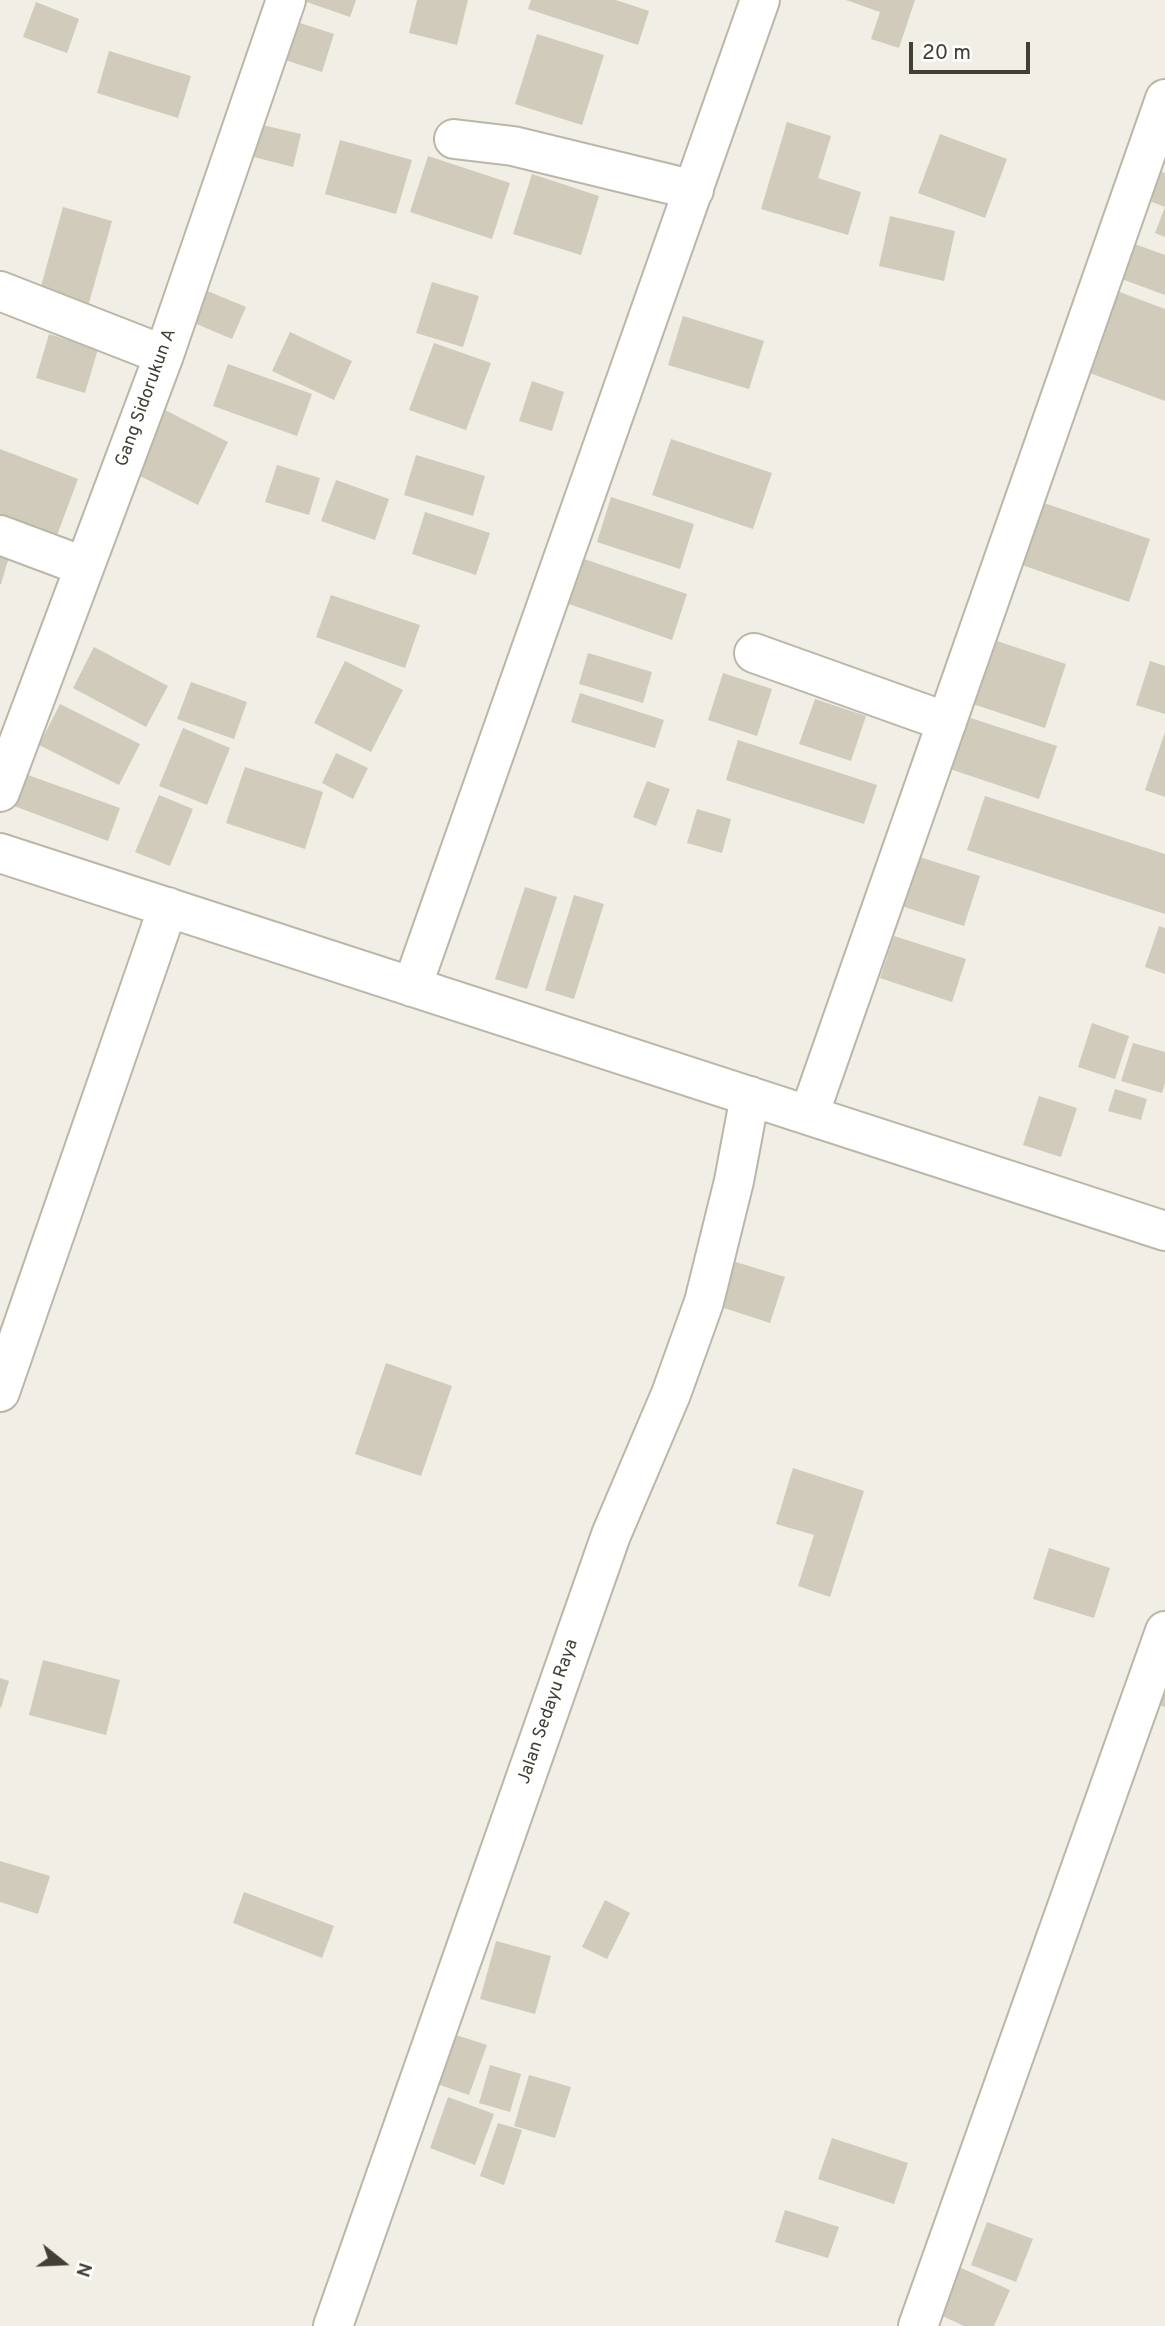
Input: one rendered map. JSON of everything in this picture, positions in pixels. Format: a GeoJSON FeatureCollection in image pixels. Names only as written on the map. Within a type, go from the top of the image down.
{"type":"FeatureCollection","features":[{"type":"Feature","properties":{"kind":"street","name":"Gang Sidorukun A"},"geometry":{"type":"LineString","coordinates":[[0,792],[164,355],[286,0]]}},
{"type":"Feature","properties":{"kind":"street"},"geometry":{"type":"LineString","coordinates":[[412,987],[760,0]]}},
{"type":"Feature","properties":{"kind":"street"},"geometry":{"type":"LineString","coordinates":[[809,1115],[1165,99]]}},
{"type":"Feature","properties":{"kind":"street"},"geometry":{"type":"LineString","coordinates":[[454,139],[513,146],[694,190]]}},
{"type":"Feature","properties":{"kind":"street"},"geometry":{"type":"LineString","coordinates":[[0,291],[164,355]]}},
{"type":"Feature","properties":{"kind":"street"},"geometry":{"type":"LineString","coordinates":[[0,535],[83,566]]}},
{"type":"Feature","properties":{"kind":"street"},"geometry":{"type":"LineString","coordinates":[[754,653],[947,722]]}},
{"type":"Feature","properties":{"kind":"street"},"geometry":{"type":"LineString","coordinates":[[0,853],[1165,1231]]}},
{"type":"Feature","properties":{"kind":"street"},"geometry":{"type":"LineString","coordinates":[[0,1392],[168,908]]}},
{"type":"Feature","properties":{"kind":"street","name":"Jalan Sedayu Raya"},"geometry":{"type":"LineString","coordinates":[[333,2326],[611,1535],[671,1394],[704,1302],[734,1181],[750,1096]]}},
{"type":"Feature","properties":{"kind":"street"},"geometry":{"type":"LineString","coordinates":[[918,2326],[1165,1631]]}},
{"type":"Feature","properties":{"kind":"building"},"geometry":{"type":"Polygon","coordinates":[[[301,0],[356,0],[350,17],[301,0]]]}},
{"type":"Feature","properties":{"kind":"building"},"geometry":{"type":"Polygon","coordinates":[[[417,0],[468,0],[457,45],[409,33],[417,0]]]}},
{"type":"Feature","properties":{"kind":"building"},"geometry":{"type":"Polygon","coordinates":[[[531,0],[616,0],[649,11],[638,45],[528,9],[531,0]]]}},
{"type":"Feature","properties":{"kind":"building"},"geometry":{"type":"Polygon","coordinates":[[[846,0],[915,0],[899,48],[871,39],[880,12],[846,0]]]}},
{"type":"Feature","properties":{"kind":"building"},"geometry":{"type":"Polygon","coordinates":[[[36,2],[79,19],[67,53],[23,37],[36,2]]]}},
{"type":"Feature","properties":{"kind":"building"},"geometry":{"type":"Polygon","coordinates":[[[285,18],[334,34],[322,72],[273,56],[285,18]]]}},
{"type":"Feature","properties":{"kind":"building"},"geometry":{"type":"Polygon","coordinates":[[[537,34],[604,55],[582,125],[515,104],[537,34]]]}},
{"type":"Feature","properties":{"kind":"building"},"geometry":{"type":"Polygon","coordinates":[[[109,51],[191,76],[178,118],[97,93],[109,51]]]}},
{"type":"Feature","properties":{"kind":"building"},"geometry":{"type":"Polygon","coordinates":[[[787,122],[831,136],[818,178],[861,192],[848,235],[761,209],[787,122]]]}},
{"type":"Feature","properties":{"kind":"building"},"geometry":{"type":"Polygon","coordinates":[[[254,123],[301,134],[293,167],[246,155],[254,123]]]}},
{"type":"Feature","properties":{"kind":"building"},"geometry":{"type":"Polygon","coordinates":[[[940,134],[1007,159],[985,218],[918,193],[940,134]]]}},
{"type":"Feature","properties":{"kind":"building"},"geometry":{"type":"Polygon","coordinates":[[[340,140],[412,160],[396,214],[325,194],[340,140]]]}},
{"type":"Feature","properties":{"kind":"building"},"geometry":{"type":"Polygon","coordinates":[[[428,156],[510,183],[492,239],[410,212],[428,156]]]}},
{"type":"Feature","properties":{"kind":"building"},"geometry":{"type":"Polygon","coordinates":[[[1148,166],[1165,173],[1165,207],[1137,196],[1148,166]]]}},
{"type":"Feature","properties":{"kind":"building"},"geometry":{"type":"Polygon","coordinates":[[[532,174],[599,196],[581,255],[513,234],[532,174]]]}},
{"type":"Feature","properties":{"kind":"building"},"geometry":{"type":"Polygon","coordinates":[[[63,207],[112,221],[87,310],[38,297],[63,207]]]}},
{"type":"Feature","properties":{"kind":"building"},"geometry":{"type":"Polygon","coordinates":[[[1165,207],[1165,237],[1155,233],[1165,207]]]}},
{"type":"Feature","properties":{"kind":"building"},"geometry":{"type":"Polygon","coordinates":[[[890,216],[955,231],[944,281],[879,266],[890,216]]]}},
{"type":"Feature","properties":{"kind":"building"},"geometry":{"type":"Polygon","coordinates":[[[1121,239],[1165,255],[1165,295],[1108,274],[1121,239]]]}},
{"type":"Feature","properties":{"kind":"building"},"geometry":{"type":"Polygon","coordinates":[[[432,282],[479,296],[463,347],[416,333],[432,282]]]}},
{"type":"Feature","properties":{"kind":"building"},"geometry":{"type":"Polygon","coordinates":[[[1109,288],[1165,309],[1165,401],[1079,369],[1109,288]]]}},
{"type":"Feature","properties":{"kind":"building"},"geometry":{"type":"Polygon","coordinates":[[[205,290],[246,307],[232,339],[192,322],[205,290]]]}},
{"type":"Feature","properties":{"kind":"building"},"geometry":{"type":"Polygon","coordinates":[[[683,316],[764,341],[749,389],[668,365],[683,316]]]}},
{"type":"Feature","properties":{"kind":"building"},"geometry":{"type":"Polygon","coordinates":[[[290,332],[352,361],[334,400],[272,371],[290,332]]]}},
{"type":"Feature","properties":{"kind":"building"},"geometry":{"type":"Polygon","coordinates":[[[49,334],[98,349],[85,393],[36,378],[49,334]]]}},
{"type":"Feature","properties":{"kind":"building"},"geometry":{"type":"Polygon","coordinates":[[[434,343],[491,363],[466,430],[409,410],[434,343]]]}},
{"type":"Feature","properties":{"kind":"building"},"geometry":{"type":"Polygon","coordinates":[[[228,364],[312,394],[297,436],[213,406],[228,364]]]}},
{"type":"Feature","properties":{"kind":"building"},"geometry":{"type":"Polygon","coordinates":[[[532,381],[564,392],[552,431],[519,421],[532,381]]]}},
{"type":"Feature","properties":{"kind":"building"},"geometry":{"type":"Polygon","coordinates":[[[165,410],[228,442],[198,505],[134,473],[165,410]]]}},
{"type":"Feature","properties":{"kind":"building"},"geometry":{"type":"Polygon","coordinates":[[[671,439],[772,473],[753,529],[652,495],[671,439]]]}},
{"type":"Feature","properties":{"kind":"building"},"geometry":{"type":"Polygon","coordinates":[[[0,449],[78,479],[56,538],[0,517],[0,449]]]}},
{"type":"Feature","properties":{"kind":"building"},"geometry":{"type":"Polygon","coordinates":[[[416,455],[485,476],[473,516],[404,495],[416,455]]]}},
{"type":"Feature","properties":{"kind":"building"},"geometry":{"type":"Polygon","coordinates":[[[277,465],[320,478],[309,515],[265,502],[277,465]]]}},
{"type":"Feature","properties":{"kind":"building"},"geometry":{"type":"Polygon","coordinates":[[[336,480],[389,499],[375,540],[321,521],[336,480]]]}},
{"type":"Feature","properties":{"kind":"building"},"geometry":{"type":"Polygon","coordinates":[[[611,497],[694,524],[680,569],[597,542],[611,497]]]}},
{"type":"Feature","properties":{"kind":"building"},"geometry":{"type":"Polygon","coordinates":[[[1041,502],[1150,539],[1129,602],[1019,564],[1041,502]]]}},
{"type":"Feature","properties":{"kind":"building"},"geometry":{"type":"Polygon","coordinates":[[[425,512],[490,533],[476,575],[412,554],[425,512]]]}},
{"type":"Feature","properties":{"kind":"building"},"geometry":{"type":"Polygon","coordinates":[[[0,554],[9,557],[1,584],[0,584],[0,554]]]}},
{"type":"Feature","properties":{"kind":"building"},"geometry":{"type":"Polygon","coordinates":[[[581,558],[687,594],[672,640],[566,603],[581,558]]]}},
{"type":"Feature","properties":{"kind":"building"},"geometry":{"type":"Polygon","coordinates":[[[331,595],[420,625],[405,668],[316,637],[331,595]]]}},
{"type":"Feature","properties":{"kind":"building"},"geometry":{"type":"Polygon","coordinates":[[[985,637],[1066,664],[1045,728],[964,701],[985,637]]]}},
{"type":"Feature","properties":{"kind":"building"},"geometry":{"type":"Polygon","coordinates":[[[94,647],[168,686],[146,727],[73,688],[94,647]]]}},
{"type":"Feature","properties":{"kind":"building"},"geometry":{"type":"Polygon","coordinates":[[[588,653],[652,672],[643,703],[579,684],[588,653]]]}},
{"type":"Feature","properties":{"kind":"building"},"geometry":{"type":"Polygon","coordinates":[[[345,661],[403,690],[371,752],[314,723],[345,661]]]}},
{"type":"Feature","properties":{"kind":"building"},"geometry":{"type":"Polygon","coordinates":[[[1150,661],[1165,666],[1165,714],[1136,705],[1150,661]]]}},
{"type":"Feature","properties":{"kind":"building"},"geometry":{"type":"Polygon","coordinates":[[[723,673],[772,689],[757,736],[708,720],[723,673]]]}},
{"type":"Feature","properties":{"kind":"building"},"geometry":{"type":"Polygon","coordinates":[[[191,682],[247,702],[234,739],[177,719],[191,682]]]}},
{"type":"Feature","properties":{"kind":"building"},"geometry":{"type":"Polygon","coordinates":[[[580,693],[664,720],[655,748],[571,722],[580,693]]]}},
{"type":"Feature","properties":{"kind":"building"},"geometry":{"type":"Polygon","coordinates":[[[815,699],[866,716],[851,761],[799,744],[815,699]]]}},
{"type":"Feature","properties":{"kind":"building"},"geometry":{"type":"Polygon","coordinates":[[[60,704],[140,744],[119,785],[39,745],[60,704]]]}},
{"type":"Feature","properties":{"kind":"building"},"geometry":{"type":"Polygon","coordinates":[[[955,713],[1057,746],[1039,799],[938,765],[955,713]]]}},
{"type":"Feature","properties":{"kind":"building"},"geometry":{"type":"Polygon","coordinates":[[[183,728],[230,748],[207,805],[159,786],[183,728]]]}},
{"type":"Feature","properties":{"kind":"building"},"geometry":{"type":"Polygon","coordinates":[[[1165,732],[1165,797],[1145,790],[1165,732]]]}},
{"type":"Feature","properties":{"kind":"building"},"geometry":{"type":"Polygon","coordinates":[[[738,740],[877,785],[864,824],[726,780],[738,740]]]}},
{"type":"Feature","properties":{"kind":"building"},"geometry":{"type":"Polygon","coordinates":[[[336,753],[368,768],[353,799],[322,783],[336,753]]]}},
{"type":"Feature","properties":{"kind":"building"},"geometry":{"type":"Polygon","coordinates":[[[245,767],[323,792],[305,849],[226,823],[245,767]]]}},
{"type":"Feature","properties":{"kind":"building"},"geometry":{"type":"Polygon","coordinates":[[[25,774],[120,808],[108,841],[14,806],[25,774]]]}},
{"type":"Feature","properties":{"kind":"building"},"geometry":{"type":"Polygon","coordinates":[[[647,781],[670,789],[656,826],[633,817],[647,781]]]}},
{"type":"Feature","properties":{"kind":"building"},"geometry":{"type":"Polygon","coordinates":[[[159,795],[193,809],[170,866],[135,852],[159,795]]]}},
{"type":"Feature","properties":{"kind":"building"},"geometry":{"type":"Polygon","coordinates":[[[985,796],[1165,854],[1165,914],[967,850],[985,796]]]}},
{"type":"Feature","properties":{"kind":"building"},"geometry":{"type":"Polygon","coordinates":[[[697,809],[731,819],[722,853],[687,843],[697,809]]]}},
{"type":"Feature","properties":{"kind":"building"},"geometry":{"type":"Polygon","coordinates":[[[913,855],[980,876],[964,926],[898,905],[913,855]]]}},
{"type":"Feature","properties":{"kind":"building"},"geometry":{"type":"Polygon","coordinates":[[[525,887],[557,897],[527,989],[495,979],[525,887]]]}},
{"type":"Feature","properties":{"kind":"building"},"geometry":{"type":"Polygon","coordinates":[[[574,895],[604,904],[574,999],[545,990],[574,895]]]}},
{"type":"Feature","properties":{"kind":"building"},"geometry":{"type":"Polygon","coordinates":[[[1159,926],[1165,928],[1165,974],[1145,967],[1159,926]]]}},
{"type":"Feature","properties":{"kind":"building"},"geometry":{"type":"Polygon","coordinates":[[[894,936],[966,959],[952,1002],[880,978],[894,936]]]}},
{"type":"Feature","properties":{"kind":"building"},"geometry":{"type":"Polygon","coordinates":[[[1092,1023],[1129,1036],[1115,1079],[1078,1067],[1092,1023]]]}},
{"type":"Feature","properties":{"kind":"building"},"geometry":{"type":"Polygon","coordinates":[[[1133,1043],[1165,1052],[1165,1083],[1162,1093],[1121,1081],[1133,1043]]]}},
{"type":"Feature","properties":{"kind":"building"},"geometry":{"type":"Polygon","coordinates":[[[1115,1089],[1147,1099],[1141,1120],[1108,1111],[1115,1089]]]}},
{"type":"Feature","properties":{"kind":"building"},"geometry":{"type":"Polygon","coordinates":[[[1039,1096],[1077,1108],[1061,1157],[1023,1145],[1039,1096]]]}},
{"type":"Feature","properties":{"kind":"building"},"geometry":{"type":"Polygon","coordinates":[[[729,1260],[785,1277],[770,1323],[715,1305],[729,1260]]]}},
{"type":"Feature","properties":{"kind":"building"},"geometry":{"type":"Polygon","coordinates":[[[386,1363],[452,1386],[421,1476],[355,1454],[386,1363]]]}},
{"type":"Feature","properties":{"kind":"building"},"geometry":{"type":"Polygon","coordinates":[[[793,1468],[864,1491],[830,1597],[798,1586],[814,1535],[776,1524],[793,1468]]]}},
{"type":"Feature","properties":{"kind":"building"},"geometry":{"type":"Polygon","coordinates":[[[1049,1548],[1110,1568],[1094,1618],[1033,1599],[1049,1548]]]}},
{"type":"Feature","properties":{"kind":"building"},"geometry":{"type":"Polygon","coordinates":[[[43,1660],[120,1680],[106,1735],[29,1715],[43,1660]]]}},
{"type":"Feature","properties":{"kind":"building"},"geometry":{"type":"Polygon","coordinates":[[[1165,1671],[1165,1707],[1154,1703],[1165,1671]]]}},
{"type":"Feature","properties":{"kind":"building"},"geometry":{"type":"Polygon","coordinates":[[[0,1678],[9,1681],[1,1708],[0,1707],[0,1678]]]}},
{"type":"Feature","properties":{"kind":"building"},"geometry":{"type":"Polygon","coordinates":[[[0,1861],[50,1876],[38,1914],[0,1902],[0,1861]]]}},
{"type":"Feature","properties":{"kind":"building"},"geometry":{"type":"Polygon","coordinates":[[[244,1892],[334,1926],[322,1958],[233,1923],[244,1892]]]}},
{"type":"Feature","properties":{"kind":"building"},"geometry":{"type":"Polygon","coordinates":[[[605,1900],[630,1913],[607,1959],[582,1947],[605,1900]]]}},
{"type":"Feature","properties":{"kind":"building"},"geometry":{"type":"Polygon","coordinates":[[[496,1941],[551,1956],[535,2014],[480,1999],[496,1941]]]}},
{"type":"Feature","properties":{"kind":"building"},"geometry":{"type":"Polygon","coordinates":[[[453,2034],[487,2045],[469,2095],[437,2084],[453,2034]]]}},
{"type":"Feature","properties":{"kind":"building"},"geometry":{"type":"Polygon","coordinates":[[[490,2065],[521,2074],[510,2112],[479,2103],[490,2065]]]}},
{"type":"Feature","properties":{"kind":"building"},"geometry":{"type":"Polygon","coordinates":[[[529,2075],[571,2087],[555,2138],[514,2126],[529,2075]]]}},
{"type":"Feature","properties":{"kind":"building"},"geometry":{"type":"Polygon","coordinates":[[[448,2097],[494,2114],[475,2165],[430,2148],[448,2097]]]}},
{"type":"Feature","properties":{"kind":"building"},"geometry":{"type":"Polygon","coordinates":[[[498,2123],[522,2130],[504,2185],[480,2176],[498,2123]]]}},
{"type":"Feature","properties":{"kind":"building"},"geometry":{"type":"Polygon","coordinates":[[[832,2138],[908,2163],[894,2204],[818,2179],[832,2138]]]}},
{"type":"Feature","properties":{"kind":"building"},"geometry":{"type":"Polygon","coordinates":[[[785,2210],[839,2227],[828,2258],[775,2242],[785,2210]]]}},
{"type":"Feature","properties":{"kind":"building"},"geometry":{"type":"Polygon","coordinates":[[[987,2222],[1033,2239],[1016,2282],[971,2265],[987,2222]]]}},
{"type":"Feature","properties":{"kind":"building"},"geometry":{"type":"Polygon","coordinates":[[[959,2267],[1010,2290],[994,2326],[964,2326],[938,2314],[959,2267]]]}}]}
